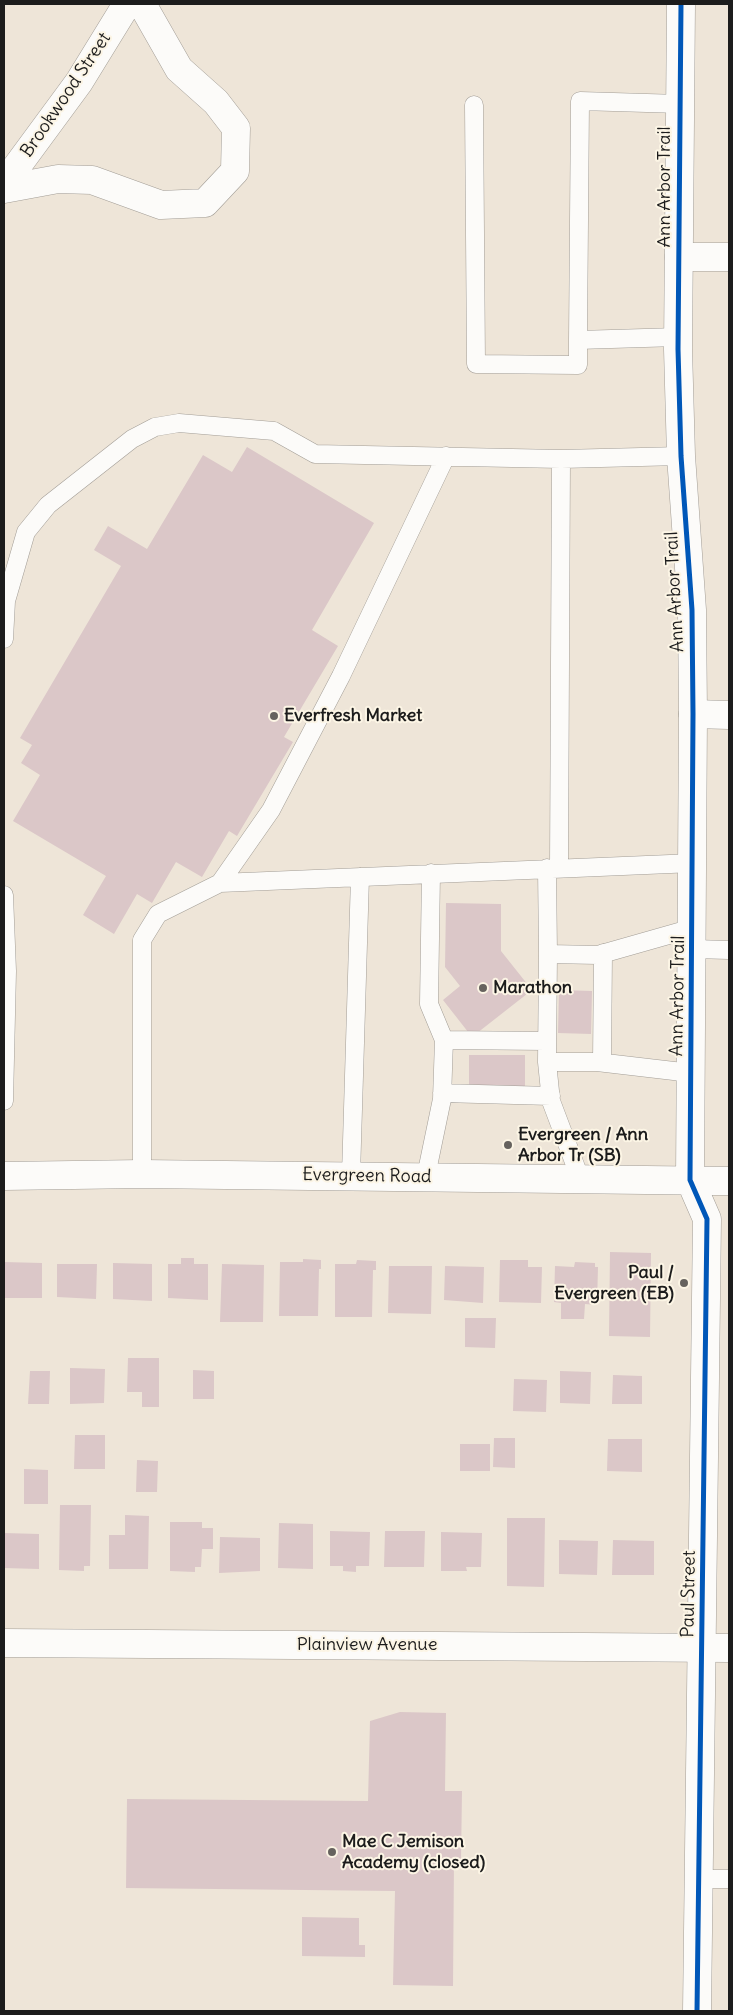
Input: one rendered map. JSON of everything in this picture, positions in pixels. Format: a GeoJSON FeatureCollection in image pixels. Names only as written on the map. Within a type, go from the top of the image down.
{"type":"FeatureCollection","features":[{"type":"Feature","properties":{"kind":"street","name":"Brookwood Street"},"geometry":{"type":"LineString","coordinates":[[4,184],[79,82],[126,4]]}},
{"type":"Feature","properties":{"kind":"street","name":"Brookwood Street"},"geometry":{"type":"LineString","coordinates":[[4,189],[58,179],[92,180],[161,205],[205,203],[235,171],[236,128],[216,102],[179,69],[142,4]]}},
{"type":"Feature","properties":{"kind":"street","name":"Ann Arbor Trail"},"geometry":{"type":"LineString","coordinates":[[681,4],[678,337],[681,456],[692,610],[693,714],[694,863],[690,1180]]}},
{"type":"Feature","properties":{"kind":"street"},"geometry":{"type":"LineString","coordinates":[[679,257],[729,257]]}},
{"type":"Feature","properties":{"kind":"street"},"geometry":{"type":"LineString","coordinates":[[693,714],[729,715]]}},
{"type":"Feature","properties":{"kind":"street","name":"Evergreen Road"},"geometry":{"type":"LineString","coordinates":[[4,1176],[142,1174],[350,1175],[729,1181]]}},
{"type":"Feature","properties":{"kind":"street","name":"Paul Street"},"geometry":{"type":"LineString","coordinates":[[690,1180],[707,1219],[697,2011]]}},
{"type":"Feature","properties":{"kind":"street","name":"Plainview Avenue"},"geometry":{"type":"LineString","coordinates":[[4,1643],[729,1648]]}},
{"type":"Feature","properties":{"kind":"lane"},"geometry":{"type":"LineString","coordinates":[[474,105],[476,364],[578,365],[580,101],[680,104]]}},
{"type":"Feature","properties":{"kind":"lane"},"geometry":{"type":"LineString","coordinates":[[578,340],[678,337]]}},
{"type":"Feature","properties":{"kind":"lane"},"geometry":{"type":"LineString","coordinates":[[4,639],[6,601],[26,532],[48,505],[132,439],[155,427],[179,424],[274,430],[315,454],[561,459],[681,456]]}},
{"type":"Feature","properties":{"kind":"lane"},"geometry":{"type":"LineString","coordinates":[[220,883],[271,810],[341,676],[446,456]]}},
{"type":"Feature","properties":{"kind":"lane"},"geometry":{"type":"LineString","coordinates":[[561,459],[553,868],[548,954],[546,1041],[551,1096],[580,1178]]}},
{"type":"Feature","properties":{"kind":"lane"},"geometry":{"type":"LineString","coordinates":[[142,1174],[142,940],[158,914],[220,883],[694,863]]}},
{"type":"Feature","properties":{"kind":"lane"},"geometry":{"type":"LineString","coordinates":[[426,1176],[442,1093],[444,1040],[429,1004],[430,873]]}},
{"type":"Feature","properties":{"kind":"lane"},"geometry":{"type":"LineString","coordinates":[[350,1175],[360,876]]}},
{"type":"Feature","properties":{"kind":"lane"},"geometry":{"type":"LineString","coordinates":[[4,895],[7,971],[4,1102]]}},
{"type":"Feature","properties":{"kind":"lane"},"geometry":{"type":"LineString","coordinates":[[548,954],[603,953],[693,939],[729,950]]}},
{"type":"Feature","properties":{"kind":"lane"},"geometry":{"type":"LineString","coordinates":[[602,1062],[603,953]]}},
{"type":"Feature","properties":{"kind":"lane"},"geometry":{"type":"LineString","coordinates":[[444,1040],[546,1041]]}},
{"type":"Feature","properties":{"kind":"lane"},"geometry":{"type":"LineString","coordinates":[[547,1062],[602,1062],[691,1073]]}},
{"type":"Feature","properties":{"kind":"lane"},"geometry":{"type":"LineString","coordinates":[[442,1093],[551,1096]]}},
{"type":"Feature","properties":{"kind":"lane"},"geometry":{"type":"LineString","coordinates":[[699,1879],[729,1879]]}},
{"type":"Feature","properties":{"kind":"building"},"geometry":{"type":"Polygon","coordinates":[[[247,447],[374,523],[312,630],[338,646],[284,737],[293,742],[237,836],[229,831],[202,877],[176,862],[152,903],[137,894],[114,934],[83,915],[106,876],[13,821],[40,775],[21,763],[32,745],[20,738],[121,566],[94,550],[108,526],[147,549],[203,455],[232,472],[247,447]]]}},
{"type":"Feature","properties":{"kind":"building"},"geometry":{"type":"Polygon","coordinates":[[[446,903],[501,904],[501,951],[532,990],[472,1037],[443,1000],[460,986],[445,967],[446,903]]]}},
{"type":"Feature","properties":{"kind":"building"},"geometry":{"type":"Polygon","coordinates":[[[559,990],[592,991],[591,1034],[558,1033],[559,990]]]}},
{"type":"Feature","properties":{"kind":"building"},"geometry":{"type":"Polygon","coordinates":[[[469,1055],[525,1055],[525,1089],[469,1089],[469,1055]]]}},
{"type":"Feature","properties":{"kind":"building"},"geometry":{"type":"Polygon","coordinates":[[[610,1252],[651,1253],[650,1337],[609,1336],[610,1252]]]}},
{"type":"Feature","properties":{"kind":"building"},"geometry":{"type":"Polygon","coordinates":[[[181,1258],[194,1258],[194,1264],[208,1264],[208,1300],[168,1298],[168,1264],[181,1264],[181,1258]]]}},
{"type":"Feature","properties":{"kind":"building"},"geometry":{"type":"Polygon","coordinates":[[[303,1259],[321,1260],[321,1269],[319,1269],[318,1316],[279,1316],[280,1262],[303,1262],[303,1259]]]}},
{"type":"Feature","properties":{"kind":"building"},"geometry":{"type":"Polygon","coordinates":[[[357,1260],[376,1261],[376,1270],[373,1270],[372,1317],[335,1317],[335,1264],[356,1264],[357,1260]]]}},
{"type":"Feature","properties":{"kind":"building"},"geometry":{"type":"Polygon","coordinates":[[[500,1260],[528,1260],[528,1267],[542,1267],[541,1303],[499,1302],[500,1260]]]}},
{"type":"Feature","properties":{"kind":"building"},"geometry":{"type":"Polygon","coordinates":[[[4,1262],[42,1263],[42,1298],[4,1298],[4,1262]]]}},
{"type":"Feature","properties":{"kind":"building"},"geometry":{"type":"Polygon","coordinates":[[[575,1262],[595,1263],[595,1267],[598,1267],[597,1305],[585,1304],[584,1319],[561,1319],[561,1303],[554,1302],[555,1266],[574,1267],[575,1262]]]}},
{"type":"Feature","properties":{"kind":"building"},"geometry":{"type":"Polygon","coordinates":[[[113,1263],[152,1264],[152,1301],[113,1299],[113,1263]]]}},
{"type":"Feature","properties":{"kind":"building"},"geometry":{"type":"Polygon","coordinates":[[[57,1264],[97,1264],[96,1299],[57,1297],[57,1264]]]}},
{"type":"Feature","properties":{"kind":"building"},"geometry":{"type":"Polygon","coordinates":[[[222,1264],[264,1265],[263,1322],[220,1322],[222,1264]]]}},
{"type":"Feature","properties":{"kind":"building"},"geometry":{"type":"Polygon","coordinates":[[[389,1266],[432,1266],[431,1314],[388,1313],[389,1266]]]}},
{"type":"Feature","properties":{"kind":"building"},"geometry":{"type":"Polygon","coordinates":[[[445,1266],[484,1267],[483,1303],[444,1300],[445,1266]]]}},
{"type":"Feature","properties":{"kind":"building"},"geometry":{"type":"Polygon","coordinates":[[[465,1318],[496,1318],[495,1348],[465,1347],[465,1318]]]}},
{"type":"Feature","properties":{"kind":"building"},"geometry":{"type":"Polygon","coordinates":[[[128,1358],[159,1358],[159,1407],[142,1407],[142,1392],[127,1392],[128,1358]]]}},
{"type":"Feature","properties":{"kind":"building"},"geometry":{"type":"Polygon","coordinates":[[[70,1368],[105,1369],[104,1403],[70,1404],[70,1368]]]}},
{"type":"Feature","properties":{"kind":"building"},"geometry":{"type":"Polygon","coordinates":[[[193,1370],[214,1371],[214,1399],[193,1399],[193,1370]]]}},
{"type":"Feature","properties":{"kind":"building"},"geometry":{"type":"Polygon","coordinates":[[[30,1371],[50,1371],[49,1404],[28,1404],[30,1371]]]}},
{"type":"Feature","properties":{"kind":"building"},"geometry":{"type":"Polygon","coordinates":[[[560,1371],[591,1372],[590,1404],[560,1403],[560,1371]]]}},
{"type":"Feature","properties":{"kind":"building"},"geometry":{"type":"Polygon","coordinates":[[[613,1375],[642,1376],[642,1404],[612,1404],[613,1375]]]}},
{"type":"Feature","properties":{"kind":"building"},"geometry":{"type":"Polygon","coordinates":[[[514,1379],[547,1380],[546,1412],[513,1411],[514,1379]]]}},
{"type":"Feature","properties":{"kind":"building"},"geometry":{"type":"Polygon","coordinates":[[[75,1435],[105,1435],[105,1469],[74,1469],[75,1435]]]}},
{"type":"Feature","properties":{"kind":"building"},"geometry":{"type":"Polygon","coordinates":[[[494,1438],[515,1438],[515,1468],[493,1467],[494,1438]]]}},
{"type":"Feature","properties":{"kind":"building"},"geometry":{"type":"Polygon","coordinates":[[[608,1439],[642,1439],[642,1472],[607,1471],[608,1439]]]}},
{"type":"Feature","properties":{"kind":"building"},"geometry":{"type":"Polygon","coordinates":[[[460,1444],[490,1444],[490,1471],[460,1471],[460,1444]]]}},
{"type":"Feature","properties":{"kind":"building"},"geometry":{"type":"Polygon","coordinates":[[[137,1460],[158,1461],[157,1492],[136,1492],[137,1460]]]}},
{"type":"Feature","properties":{"kind":"building"},"geometry":{"type":"Polygon","coordinates":[[[24,1469],[48,1470],[48,1504],[24,1504],[24,1469]]]}},
{"type":"Feature","properties":{"kind":"building"},"geometry":{"type":"Polygon","coordinates":[[[60,1505],[91,1505],[90,1566],[84,1566],[84,1571],[59,1570],[60,1505]]]}},
{"type":"Feature","properties":{"kind":"building"},"geometry":{"type":"Polygon","coordinates":[[[125,1515],[149,1516],[148,1569],[109,1569],[109,1535],[125,1535],[125,1515]]]}},
{"type":"Feature","properties":{"kind":"building"},"geometry":{"type":"Polygon","coordinates":[[[507,1518],[545,1518],[544,1587],[507,1586],[507,1518]]]}},
{"type":"Feature","properties":{"kind":"building"},"geometry":{"type":"Polygon","coordinates":[[[170,1522],[202,1522],[202,1528],[213,1528],[213,1549],[202,1549],[201,1567],[195,1567],[195,1572],[170,1571],[170,1522]]]}},
{"type":"Feature","properties":{"kind":"building"},"geometry":{"type":"Polygon","coordinates":[[[279,1523],[313,1524],[313,1569],[278,1568],[279,1523]]]}},
{"type":"Feature","properties":{"kind":"building"},"geometry":{"type":"Polygon","coordinates":[[[330,1531],[370,1532],[369,1566],[356,1566],[356,1572],[343,1571],[343,1566],[330,1566],[330,1531]]]}},
{"type":"Feature","properties":{"kind":"building"},"geometry":{"type":"Polygon","coordinates":[[[385,1531],[425,1531],[424,1567],[384,1567],[385,1531]]]}},
{"type":"Feature","properties":{"kind":"building"},"geometry":{"type":"Polygon","coordinates":[[[441,1532],[482,1533],[481,1567],[466,1567],[467,1571],[441,1571],[441,1532]]]}},
{"type":"Feature","properties":{"kind":"building"},"geometry":{"type":"Polygon","coordinates":[[[4,1533],[39,1534],[39,1569],[4,1568],[4,1533]]]}},
{"type":"Feature","properties":{"kind":"building"},"geometry":{"type":"Polygon","coordinates":[[[220,1537],[260,1538],[260,1571],[219,1573],[220,1537]]]}},
{"type":"Feature","properties":{"kind":"building"},"geometry":{"type":"Polygon","coordinates":[[[559,1540],[598,1541],[597,1575],[559,1574],[559,1540]]]}},
{"type":"Feature","properties":{"kind":"building"},"geometry":{"type":"Polygon","coordinates":[[[613,1540],[654,1541],[654,1575],[612,1575],[613,1540]]]}},
{"type":"Feature","properties":{"kind":"building"},"geometry":{"type":"Polygon","coordinates":[[[400,1712],[446,1713],[445,1791],[462,1791],[461,1860],[454,1860],[453,1986],[393,1985],[395,1891],[126,1888],[127,1799],[368,1801],[370,1721],[400,1712]]]}},
{"type":"Feature","properties":{"kind":"building"},"geometry":{"type":"Polygon","coordinates":[[[302,1917],[359,1918],[359,1945],[365,1945],[365,1957],[302,1956],[302,1917]]]}},
{"type":"Feature","properties":{"kind":"cycle path"},"geometry":{"type":"LineString","coordinates":[[681,4],[678,349],[681,456],[692,610],[693,714],[690,1180],[707,1219],[697,2011]]}},
{"type":"Feature","properties":{"kind":"place","name":"Everfresh Market"},"geometry":{"type":"Point","coordinates":[274,716]}},
{"type":"Feature","properties":{"kind":"place","name":"Marathon"},"geometry":{"type":"Point","coordinates":[483,988]}},
{"type":"Feature","properties":{"kind":"place","name":"Evergreen / Ann Arbor Tr (SB)"},"geometry":{"type":"Point","coordinates":[508,1145]}},
{"type":"Feature","properties":{"kind":"place","name":"Paul / Evergreen (EB)"},"geometry":{"type":"Point","coordinates":[684,1283]}},
{"type":"Feature","properties":{"kind":"place","name":"Mae C Jemison Academy (closed)"},"geometry":{"type":"Point","coordinates":[332,1852]}}]}
